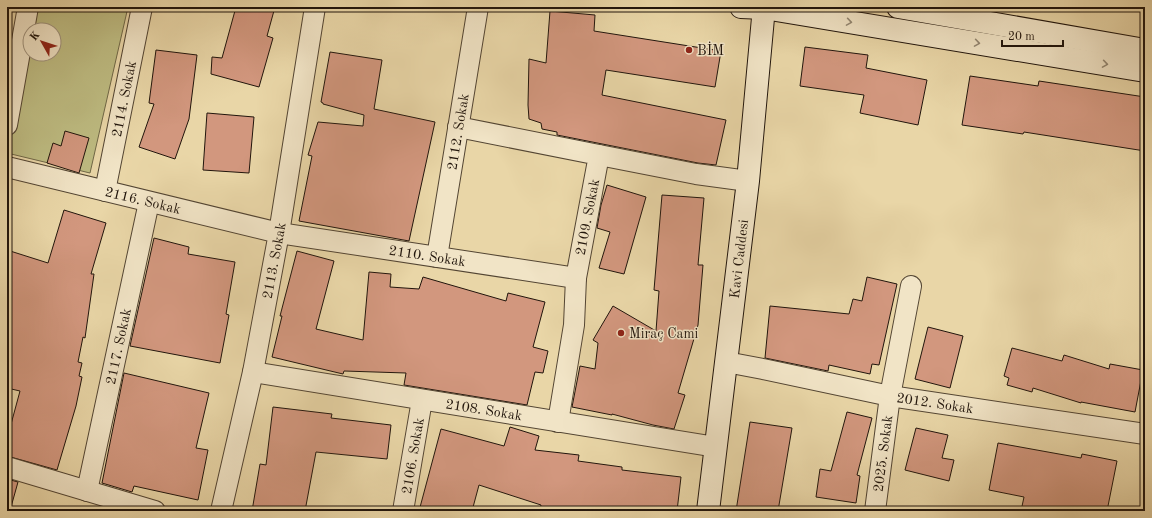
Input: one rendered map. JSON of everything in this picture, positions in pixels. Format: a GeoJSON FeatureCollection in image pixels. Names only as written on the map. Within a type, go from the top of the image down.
{"type":"FeatureCollection","features":[{"type":"Feature","properties":{"kind":"main road"},"geometry":{"type":"LineString","coordinates":[[741,7],[764,8],[1145,71]]}},
{"type":"Feature","properties":{"kind":"main road"},"geometry":{"type":"LineString","coordinates":[[898,7],[1145,50]]}},
{"type":"Feature","properties":{"kind":"main road","name":"Kavi Caddesi"},"geometry":{"type":"LineString","coordinates":[[708,511],[748,181],[764,8]]}},
{"type":"Feature","properties":{"kind":"street"},"geometry":{"type":"LineString","coordinates":[[7,124],[28,7]]}},
{"type":"Feature","properties":{"kind":"street","name":"2114. Sokak"},"geometry":{"type":"LineString","coordinates":[[106,191],[142,7]]}},
{"type":"Feature","properties":{"kind":"street","name":"2113. Sokak"},"geometry":{"type":"LineString","coordinates":[[221,511],[252,372],[279,233],[315,7]]}},
{"type":"Feature","properties":{"kind":"street","name":"2112. Sokak"},"geometry":{"type":"LineString","coordinates":[[437,257],[478,7]]}},
{"type":"Feature","properties":{"kind":"street"},"geometry":{"type":"LineString","coordinates":[[458,127],[696,174],[748,181]]}},
{"type":"Feature","properties":{"kind":"street","name":"2109. Sokak"},"geometry":{"type":"LineString","coordinates":[[558,422],[574,325],[576,278],[599,155]]}},
{"type":"Feature","properties":{"kind":"street","name":"2116. Sokak"},"geometry":{"type":"LineString","coordinates":[[7,167],[279,233]]}},
{"type":"Feature","properties":{"kind":"street","name":"2117. Sokak"},"geometry":{"type":"LineString","coordinates":[[87,491],[149,202]]}},
{"type":"Feature","properties":{"kind":"street","name":"2110. Sokak"},"geometry":{"type":"LineString","coordinates":[[279,233],[576,278]]}},
{"type":"Feature","properties":{"kind":"street","name":"2025. Sokak"},"geometry":{"type":"LineString","coordinates":[[875,511],[890,396],[912,286]]}},
{"type":"Feature","properties":{"kind":"street","name":"2012. Sokak"},"geometry":{"type":"LineString","coordinates":[[726,362],[890,396],[1145,434]]}},
{"type":"Feature","properties":{"kind":"street","name":"2108. Sokak"},"geometry":{"type":"LineString","coordinates":[[252,372],[716,447]]}},
{"type":"Feature","properties":{"kind":"street","name":"2106. Sokak"},"geometry":{"type":"LineString","coordinates":[[403,511],[422,400]]}},
{"type":"Feature","properties":{"kind":"street"},"geometry":{"type":"LineString","coordinates":[[7,467],[155,511]]}},
{"type":"Feature","properties":{"kind":"shaded area"},"geometry":{"type":"Polygon","coordinates":[[[38,7],[128,7],[90,173],[7,153],[26,62],[62,62],[62,22],[35,22],[38,7]]]}},
{"type":"Feature","properties":{"kind":"building"},"geometry":{"type":"Polygon","coordinates":[[[236,7],[275,7],[267,36],[273,38],[259,87],[211,74],[212,57],[222,58],[236,7]]]}},
{"type":"Feature","properties":{"kind":"building"},"geometry":{"type":"Polygon","coordinates":[[[550,11],[595,15],[594,31],[721,51],[715,87],[606,70],[602,95],[726,120],[716,165],[698,163],[557,135],[557,132],[542,129],[541,123],[529,119],[529,59],[546,63],[550,11]]]}},
{"type":"Feature","properties":{"kind":"building"},"geometry":{"type":"Polygon","coordinates":[[[805,47],[868,55],[866,68],[927,80],[918,125],[860,113],[864,95],[800,86],[805,47]]]}},
{"type":"Feature","properties":{"kind":"building"},"geometry":{"type":"Polygon","coordinates":[[[156,50],[197,55],[189,119],[175,159],[139,147],[154,104],[149,103],[156,50]]]}},
{"type":"Feature","properties":{"kind":"building"},"geometry":{"type":"Polygon","coordinates":[[[330,52],[382,60],[374,109],[435,122],[409,241],[299,221],[312,156],[308,155],[318,122],[363,126],[364,115],[323,104],[321,102],[330,52]]]}},
{"type":"Feature","properties":{"kind":"building"},"geometry":{"type":"Polygon","coordinates":[[[970,76],[1038,86],[1039,81],[1145,97],[1145,151],[1024,132],[1023,134],[962,125],[970,76]]]}},
{"type":"Feature","properties":{"kind":"building"},"geometry":{"type":"Polygon","coordinates":[[[207,113],[254,117],[249,173],[203,170],[207,113]]]}},
{"type":"Feature","properties":{"kind":"building"},"geometry":{"type":"Polygon","coordinates":[[[65,131],[89,138],[79,173],[47,163],[53,143],[61,146],[65,131]]]}},
{"type":"Feature","properties":{"kind":"building"},"geometry":{"type":"Polygon","coordinates":[[[607,185],[646,197],[624,274],[599,268],[610,232],[597,228],[601,205],[607,185]]]}},
{"type":"Feature","properties":{"kind":"building"},"geometry":{"type":"Polygon","coordinates":[[[662,195],[704,198],[698,265],[703,265],[698,325],[678,393],[685,395],[674,429],[612,414],[572,407],[580,366],[595,369],[598,343],[593,340],[613,306],[656,331],[659,291],[654,290],[662,195]]]}},
{"type":"Feature","properties":{"kind":"building"},"geometry":{"type":"Polygon","coordinates":[[[64,210],[106,223],[91,274],[94,274],[85,338],[83,337],[78,362],[82,363],[79,376],[82,377],[76,406],[57,470],[7,456],[7,439],[20,391],[7,388],[7,250],[48,263],[64,210]]]}},
{"type":"Feature","properties":{"kind":"building"},"geometry":{"type":"Polygon","coordinates":[[[154,238],[189,247],[188,254],[235,262],[226,314],[229,315],[220,363],[130,346],[154,238]]]}},
{"type":"Feature","properties":{"kind":"building"},"geometry":{"type":"Polygon","coordinates":[[[297,251],[334,261],[316,329],[363,340],[369,272],[391,274],[390,287],[419,289],[423,277],[506,301],[508,293],[545,302],[533,347],[548,351],[543,373],[535,372],[527,405],[404,385],[406,373],[344,371],[343,374],[272,357],[282,316],[280,316],[297,251]]]}},
{"type":"Feature","properties":{"kind":"building"},"geometry":{"type":"Polygon","coordinates":[[[867,277],[897,284],[879,365],[872,364],[870,374],[829,365],[828,371],[765,358],[770,306],[849,314],[853,299],[862,301],[867,277]]]}},
{"type":"Feature","properties":{"kind":"building"},"geometry":{"type":"Polygon","coordinates":[[[928,327],[963,336],[950,388],[915,379],[928,327]]]}},
{"type":"Feature","properties":{"kind":"building"},"geometry":{"type":"Polygon","coordinates":[[[1012,348],[1062,361],[1064,355],[1109,369],[1110,364],[1143,370],[1135,412],[1081,403],[1033,388],[1032,392],[1007,385],[1009,378],[1004,376],[1012,348]]]}},
{"type":"Feature","properties":{"kind":"building"},"geometry":{"type":"Polygon","coordinates":[[[124,373],[209,393],[196,448],[208,450],[198,500],[134,486],[132,492],[102,483],[124,373]]]}},
{"type":"Feature","properties":{"kind":"building"},"geometry":{"type":"Polygon","coordinates":[[[273,407],[332,414],[331,418],[391,425],[387,459],[316,452],[305,511],[252,511],[260,464],[266,465],[273,407]]]}},
{"type":"Feature","properties":{"kind":"building"},"geometry":{"type":"Polygon","coordinates":[[[847,412],[872,418],[857,475],[860,476],[856,503],[816,497],[820,469],[831,471],[847,412]]]}},
{"type":"Feature","properties":{"kind":"building"},"geometry":{"type":"Polygon","coordinates":[[[750,422],[792,428],[778,511],[736,511],[750,422]]]}},
{"type":"Feature","properties":{"kind":"building"},"geometry":{"type":"Polygon","coordinates":[[[510,427],[539,436],[535,450],[579,455],[578,461],[622,467],[622,470],[681,477],[677,511],[540,511],[541,505],[479,485],[472,511],[419,511],[441,429],[504,446],[510,427]]]}},
{"type":"Feature","properties":{"kind":"building"},"geometry":{"type":"Polygon","coordinates":[[[916,428],[948,435],[942,458],[954,460],[949,481],[905,470],[916,428]]]}},
{"type":"Feature","properties":{"kind":"building"},"geometry":{"type":"Polygon","coordinates":[[[998,443],[1081,458],[1082,454],[1117,461],[1107,511],[1021,511],[1024,497],[989,490],[998,443]]]}},
{"type":"Feature","properties":{"kind":"building"},"geometry":{"type":"Polygon","coordinates":[[[7,479],[18,482],[11,507],[7,506],[7,479]]]}},
{"type":"Feature","properties":{"kind":"place","name":"BİM"},"geometry":{"type":"Point","coordinates":[689,50]}},
{"type":"Feature","properties":{"kind":"place","name":"Miraç Cami"},"geometry":{"type":"Point","coordinates":[621,333]}}]}
